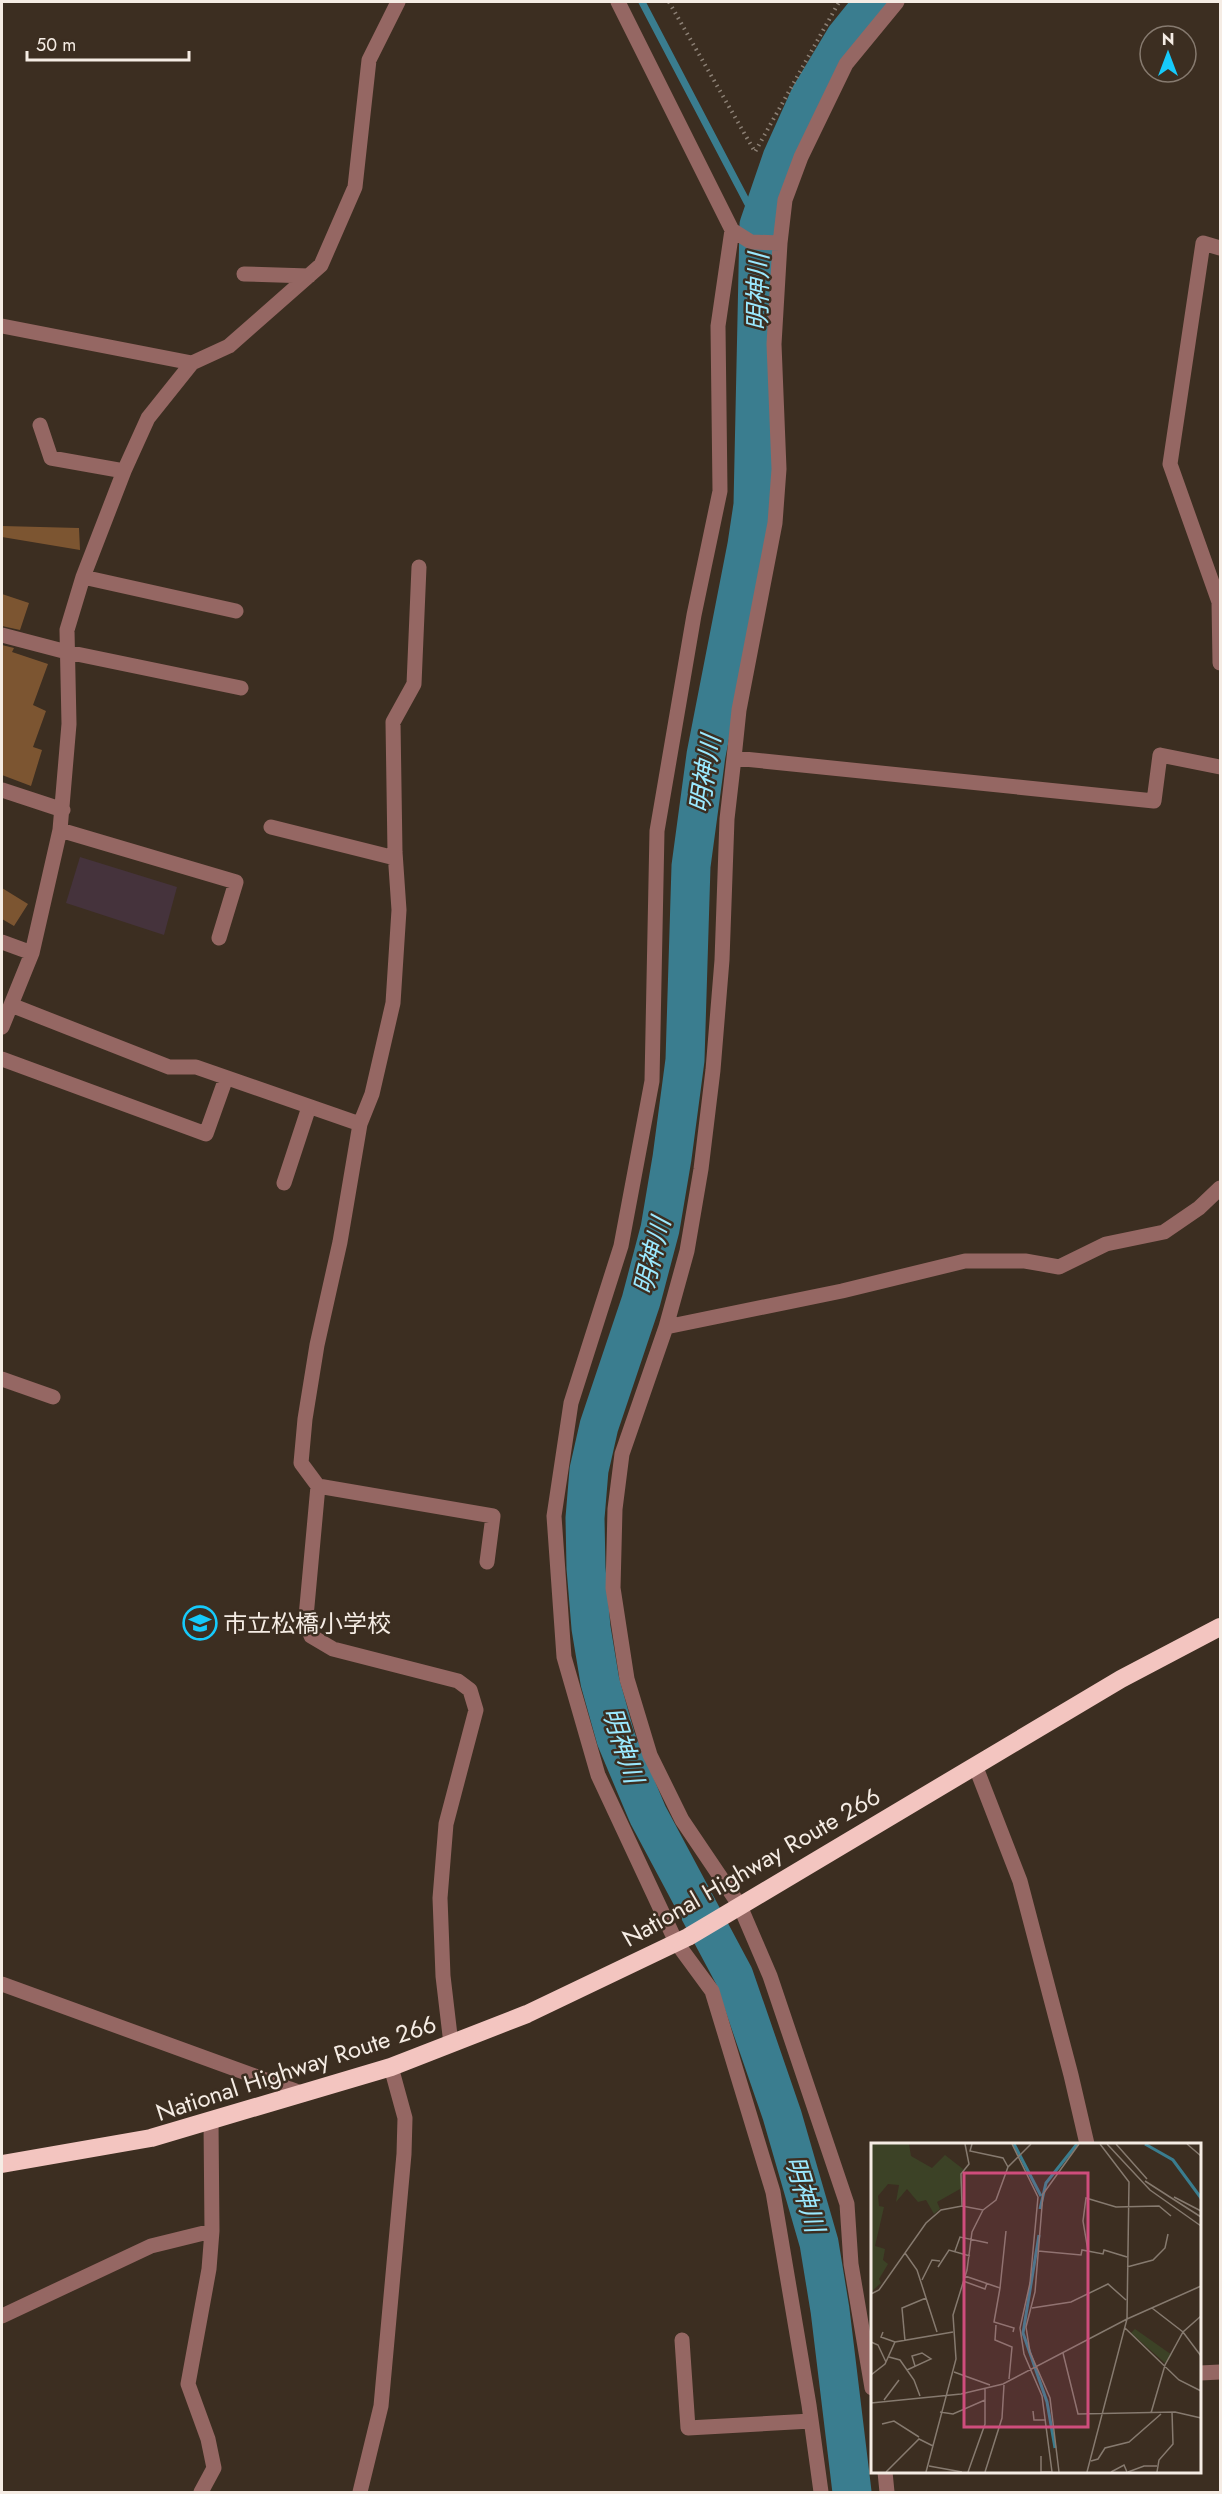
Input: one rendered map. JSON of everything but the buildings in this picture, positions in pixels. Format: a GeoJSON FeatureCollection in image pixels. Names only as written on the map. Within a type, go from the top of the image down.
{"type":"FeatureCollection","features":[{"type":"Feature","properties":{"kind":"highway","name":"National Highway Route 266"},"geometry":{"type":"LineString","coordinates":[[2,2164],[151,2138],[211,2121],[392,2067],[527,2014],[682,1940],[1121,1679],[1221,1628]]}},
{"type":"Feature","properties":{"kind":"street"},"geometry":{"type":"LineString","coordinates":[[2,1027],[32,953],[60,830],[69,724],[68,630],[83,577],[124,471],[148,418],[192,363],[229,346],[321,265],[355,187],[369,60],[398,2]]}},
{"type":"Feature","properties":{"kind":"street"},"geometry":{"type":"LineString","coordinates":[[618,2],[732,230],[751,242],[775,243]]}},
{"type":"Feature","properties":{"kind":"street"},"geometry":{"type":"LineString","coordinates":[[871,2381],[851,2264],[847,2204],[770,1976],[682,1820],[650,1755],[627,1679],[613,1588],[615,1509],[622,1454],[666,1327],[687,1251],[713,1070],[722,960],[727,819],[739,710],[775,523],[779,469],[774,344],[775,243],[785,200],[801,157],[846,64],[897,2]]}},
{"type":"Feature","properties":{"kind":"street"},"geometry":{"type":"LineString","coordinates":[[732,230],[718,326],[720,491],[694,615],[657,831],[652,1081],[621,1246],[571,1403],[554,1516],[564,1657],[598,1775],[682,1940],[712,1991],[773,2192],[821,2493]]}},
{"type":"Feature","properties":{"kind":"street"},"geometry":{"type":"LineString","coordinates":[[1221,248],[1203,243],[1170,464],[1219,602],[1221,663]]}},
{"type":"Feature","properties":{"kind":"street"},"geometry":{"type":"LineString","coordinates":[[244,274],[309,276]]}},
{"type":"Feature","properties":{"kind":"street"},"geometry":{"type":"LineString","coordinates":[[2,326],[192,363]]}},
{"type":"Feature","properties":{"kind":"street"},"geometry":{"type":"LineString","coordinates":[[40,425],[51,458],[124,471]]}},
{"type":"Feature","properties":{"kind":"street"},"geometry":{"type":"LineString","coordinates":[[419,567],[414,684],[393,722],[395,858],[399,910],[393,1003],[372,1094],[360,1124],[340,1242],[317,1345],[305,1419],[301,1463],[318,1486],[306,1617],[311,1636],[333,1649],[459,1681],[470,1690],[476,1710],[446,1824],[440,1898],[443,1976],[451,2044]]}},
{"type":"Feature","properties":{"kind":"street"},"geometry":{"type":"LineString","coordinates":[[83,577],[237,610]]}},
{"type":"Feature","properties":{"kind":"street"},"geometry":{"type":"LineString","coordinates":[[2,634],[67,652],[241,688]]}},
{"type":"Feature","properties":{"kind":"street"},"geometry":{"type":"LineString","coordinates":[[734,758],[1154,801],[1160,755],[1221,767]]}},
{"type":"Feature","properties":{"kind":"street"},"geometry":{"type":"LineString","coordinates":[[2,790],[63,810]]}},
{"type":"Feature","properties":{"kind":"street"},"geometry":{"type":"LineString","coordinates":[[271,827],[395,858]]}},
{"type":"Feature","properties":{"kind":"street"},"geometry":{"type":"LineString","coordinates":[[60,830],[237,882],[219,938]]}},
{"type":"Feature","properties":{"kind":"street"},"geometry":{"type":"LineString","coordinates":[[2,942],[32,953]]}},
{"type":"Feature","properties":{"kind":"street"},"geometry":{"type":"LineString","coordinates":[[11,1005],[170,1067],[196,1067],[360,1124]]}},
{"type":"Feature","properties":{"kind":"street"},"geometry":{"type":"LineString","coordinates":[[2,1059],[206,1134],[226,1078]]}},
{"type":"Feature","properties":{"kind":"street"},"geometry":{"type":"LineString","coordinates":[[284,1183],[309,1107]]}},
{"type":"Feature","properties":{"kind":"street"},"geometry":{"type":"LineString","coordinates":[[666,1327],[842,1291],[966,1261],[1026,1261],[1059,1267],[1106,1244],[1164,1232],[1199,1208],[1221,1188]]}},
{"type":"Feature","properties":{"kind":"street"},"geometry":{"type":"LineString","coordinates":[[2,1379],[52,1397]]}},
{"type":"Feature","properties":{"kind":"street"},"geometry":{"type":"LineString","coordinates":[[318,1486],[493,1516],[487,1562]]}},
{"type":"Feature","properties":{"kind":"street"},"geometry":{"type":"LineString","coordinates":[[975,1765],[1020,1881],[1071,2074],[1087,2143]]}},
{"type":"Feature","properties":{"kind":"street"},"geometry":{"type":"LineString","coordinates":[[2,1984],[304,2094]]}},
{"type":"Feature","properties":{"kind":"street"},"geometry":{"type":"LineString","coordinates":[[360,2493],[381,2406],[404,2154],[405,2118],[392,2067]]}},
{"type":"Feature","properties":{"kind":"street"},"geometry":{"type":"LineString","coordinates":[[201,2493],[214,2468],[208,2439],[188,2384],[209,2269],[212,2231],[211,2121]]}},
{"type":"Feature","properties":{"kind":"street"},"geometry":{"type":"LineString","coordinates":[[2,2316],[151,2246],[212,2231]]}},
{"type":"Feature","properties":{"kind":"street"},"geometry":{"type":"LineString","coordinates":[[682,2340],[688,2428],[811,2421]]}},
{"type":"Feature","properties":{"kind":"street"},"geometry":{"type":"LineString","coordinates":[[1201,2373],[1221,2372]]}},
{"type":"Feature","properties":{"kind":"street"},"geometry":{"type":"LineString","coordinates":[[885,2473],[887,2493]]}},
{"type":"Feature","properties":{"kind":"path"},"geometry":{"type":"LineString","coordinates":[[669,2],[755,152],[839,2]]}},
{"type":"Feature","properties":{"kind":"shaded area"},"geometry":{"type":"Polygon","coordinates":[[[80,857],[177,887],[164,935],[66,903],[80,857]]]}},
{"type":"Feature","properties":{"kind":"waterway"},"geometry":{"type":"LineString","coordinates":[[642,2],[759,225]]}},
{"type":"Feature","properties":{"kind":"waterway","name":"明神川"},"geometry":{"type":"LineString","coordinates":[[852,2492],[830,2310],[819,2243],[782,2115],[734,1976],[648,1815],[616,1739],[600,1682],[591,1628],[585,1518],[589,1470],[599,1426],[641,1301],[660,1229],[672,1158],[685,1060],[691,866],[706,755],[753,505],[759,225],[782,158],[810,96],[845,38],[874,2]]}},
{"type":"Feature","properties":{"kind":"place","name":"市立松橋小学校"},"geometry":{"type":"Point","coordinates":[200,1623]}}]}
